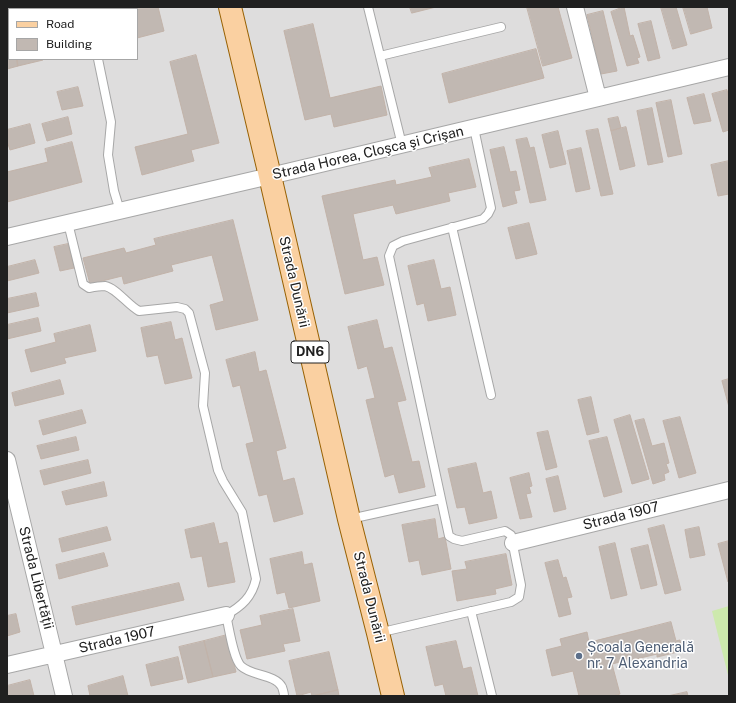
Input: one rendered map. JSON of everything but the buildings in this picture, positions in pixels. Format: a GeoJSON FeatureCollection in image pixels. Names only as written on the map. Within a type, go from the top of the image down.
{"type":"FeatureCollection","features":[{"type":"Feature","properties":{"kind":"main road","name":"Strada Dunării"},"geometry":{"type":"LineString","coordinates":[[230,7],[349,519],[393,696]]}},
{"type":"Feature","properties":{"kind":"street"},"geometry":{"type":"LineString","coordinates":[[575,7],[598,98]]}},
{"type":"Feature","properties":{"kind":"street","name":"Strada Horea, Cloşca şi Crişan"},"geometry":{"type":"LineString","coordinates":[[7,237],[729,67]]}},
{"type":"Feature","properties":{"kind":"street","name":"Strada Libertății"},"geometry":{"type":"LineString","coordinates":[[7,460],[64,696]]}},
{"type":"Feature","properties":{"kind":"street","name":"Strada 1907"},"geometry":{"type":"LineString","coordinates":[[513,543],[729,490]]}},
{"type":"Feature","properties":{"kind":"street","name":"Strada 1907"},"geometry":{"type":"LineString","coordinates":[[7,665],[226,615]]}},
{"type":"Feature","properties":{"kind":"lane"},"geometry":{"type":"LineString","coordinates":[[368,7],[402,145]]}},
{"type":"Feature","properties":{"kind":"lane"},"geometry":{"type":"LineString","coordinates":[[380,56],[501,27]]}},
{"type":"Feature","properties":{"kind":"lane"},"geometry":{"type":"LineString","coordinates":[[98,60],[111,122],[108,155],[114,191],[120,211]]}},
{"type":"Feature","properties":{"kind":"lane"},"geometry":{"type":"LineString","coordinates":[[378,633],[512,602],[519,597],[521,585],[511,536],[505,531],[462,541],[449,536],[389,256],[393,246],[403,241],[482,219],[488,214],[491,208],[474,128]]}},
{"type":"Feature","properties":{"kind":"lane"},"geometry":{"type":"LineString","coordinates":[[68,223],[83,284],[89,288],[104,286],[111,289],[139,311],[177,307],[185,309],[189,313],[205,373],[203,406],[218,470],[242,512],[256,578],[250,595],[244,603],[226,615],[236,658],[241,666],[248,671],[279,683],[282,687],[284,696]]}},
{"type":"Feature","properties":{"kind":"lane"},"geometry":{"type":"LineString","coordinates":[[452,227],[491,395]]}},
{"type":"Feature","properties":{"kind":"lane"},"geometry":{"type":"LineString","coordinates":[[349,519],[441,499]]}},
{"type":"Feature","properties":{"kind":"lane"},"geometry":{"type":"LineString","coordinates":[[471,611],[492,696]]}},
{"type":"Feature","properties":{"kind":"shaded area"},"geometry":{"type":"Polygon","coordinates":[[[7,7],[729,7],[729,696],[7,696],[7,7]]]}},
{"type":"Feature","properties":{"kind":"green space"},"geometry":{"type":"Polygon","coordinates":[[[729,606],[729,679],[712,611],[729,606]]]}},
{"type":"Feature","properties":{"kind":"place","name":"Școala Generală nr. 7 Alexandria"},"geometry":{"type":"Point","coordinates":[579,656]}}]}
